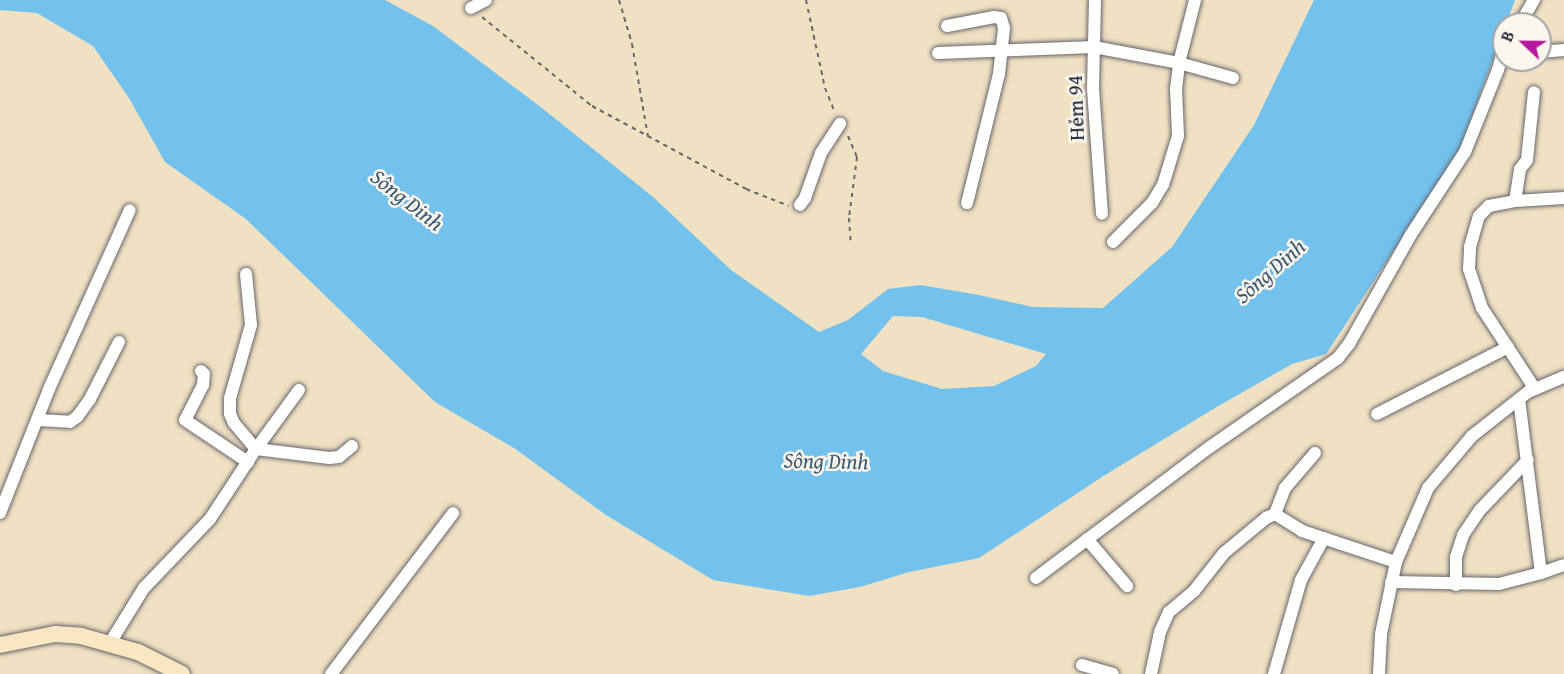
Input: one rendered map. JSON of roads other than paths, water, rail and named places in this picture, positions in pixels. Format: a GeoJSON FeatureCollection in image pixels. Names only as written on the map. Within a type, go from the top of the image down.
{"type":"FeatureCollection","features":[{"type":"Feature","properties":{"kind":"street"},"geometry":{"type":"LineString","coordinates":[[471,8],[486,0]]}},
{"type":"Feature","properties":{"kind":"street","name":"Hẻm 94"},"geometry":{"type":"LineString","coordinates":[[1095,0],[1092,88],[1102,214]]}},
{"type":"Feature","properties":{"kind":"street"},"geometry":{"type":"LineString","coordinates":[[1113,242],[1152,203],[1163,185],[1178,136],[1176,89],[1179,63],[1195,0]]}},
{"type":"Feature","properties":{"kind":"street"},"geometry":{"type":"LineString","coordinates":[[947,26],[998,17],[1004,28],[1003,52],[967,203]]}},
{"type":"Feature","properties":{"kind":"street"},"geometry":{"type":"LineString","coordinates":[[938,53],[1003,52],[1094,46],[1179,63],[1233,78]]}},
{"type":"Feature","properties":{"kind":"street"},"geometry":{"type":"LineString","coordinates":[[1036,578],[1238,427],[1338,358],[1349,344],[1410,236],[1465,152],[1497,72]]}},
{"type":"Feature","properties":{"kind":"street"},"geometry":{"type":"LineString","coordinates":[[1515,201],[1520,169],[1527,159],[1534,92]]}},
{"type":"Feature","properties":{"kind":"street"},"geometry":{"type":"LineString","coordinates":[[800,205],[805,198],[821,153],[840,124]]}},
{"type":"Feature","properties":{"kind":"street"},"geometry":{"type":"LineString","coordinates":[[1535,389],[1482,308],[1472,282],[1469,259],[1472,234],[1483,210],[1495,203],[1564,198]]}},
{"type":"Feature","properties":{"kind":"street"},"geometry":{"type":"LineString","coordinates":[[0,513],[130,210]]}},
{"type":"Feature","properties":{"kind":"street"},"geometry":{"type":"LineString","coordinates":[[246,274],[251,326],[233,381],[230,414],[241,434],[256,449],[329,458],[339,457],[352,446]]}},
{"type":"Feature","properties":{"kind":"street"},"geometry":{"type":"LineString","coordinates":[[38,420],[70,422],[77,417],[90,399],[119,342]]}},
{"type":"Feature","properties":{"kind":"street"},"geometry":{"type":"LineString","coordinates":[[1377,414],[1509,347]]}},
{"type":"Feature","properties":{"kind":"street"},"geometry":{"type":"LineString","coordinates":[[201,371],[204,374],[203,385],[185,420],[248,462]]}},
{"type":"Feature","properties":{"kind":"street"},"geometry":{"type":"LineString","coordinates":[[1379,674],[1381,634],[1396,562],[1418,506],[1439,471],[1472,436],[1519,399],[1535,389],[1564,377]]}},
{"type":"Feature","properties":{"kind":"street"},"geometry":{"type":"LineString","coordinates":[[110,642],[144,588],[210,519],[256,449],[299,390]]}},
{"type":"Feature","properties":{"kind":"street"},"geometry":{"type":"LineString","coordinates":[[1519,399],[1541,573]]}},
{"type":"Feature","properties":{"kind":"street"},"geometry":{"type":"LineString","coordinates":[[1150,674],[1160,632],[1169,612],[1194,591],[1224,553],[1266,518],[1275,514],[1286,488],[1315,453]]}},
{"type":"Feature","properties":{"kind":"street"},"geometry":{"type":"LineString","coordinates":[[1456,585],[1456,556],[1463,535],[1486,503],[1528,460]]}},
{"type":"Feature","properties":{"kind":"street"},"geometry":{"type":"LineString","coordinates":[[331,674],[453,513]]}},
{"type":"Feature","properties":{"kind":"street"},"geometry":{"type":"LineString","coordinates":[[1275,514],[1294,528],[1396,562]]}},
{"type":"Feature","properties":{"kind":"street"},"geometry":{"type":"LineString","coordinates":[[1274,674],[1301,580],[1324,538]]}},
{"type":"Feature","properties":{"kind":"street"},"geometry":{"type":"LineString","coordinates":[[1087,539],[1127,585]]}},
{"type":"Feature","properties":{"kind":"street"},"geometry":{"type":"LineString","coordinates":[[1391,582],[1456,585],[1512,582],[1564,565]]}},
{"type":"Feature","properties":{"kind":"street"},"geometry":{"type":"LineString","coordinates":[[0,645],[56,634],[81,636],[110,642],[146,656],[182,674]]}},
{"type":"Feature","properties":{"kind":"street"},"geometry":{"type":"LineString","coordinates":[[1082,665],[1113,674]]}},
{"type":"Feature","properties":{"kind":"water","name":"Sông Dinh"},"geometry":{"type":"Polygon","coordinates":[[[0,0],[385,0],[433,26],[542,108],[653,197],[731,270],[819,332],[848,320],[888,289],[920,285],[1033,307],[1103,308],[1172,247],[1254,125],[1314,0],[1515,0],[1511,12],[1492,12],[1492,62],[1459,151],[1326,354],[1292,364],[1220,405],[1105,475],[979,558],[909,572],[860,587],[809,596],[713,580],[606,515],[514,448],[435,402],[246,219],[165,162],[129,98],[93,46],[37,13],[0,10],[0,0]],[[893,316],[861,354],[883,371],[942,389],[994,386],[1036,366],[1046,354],[922,317],[893,316]]]}}]}
